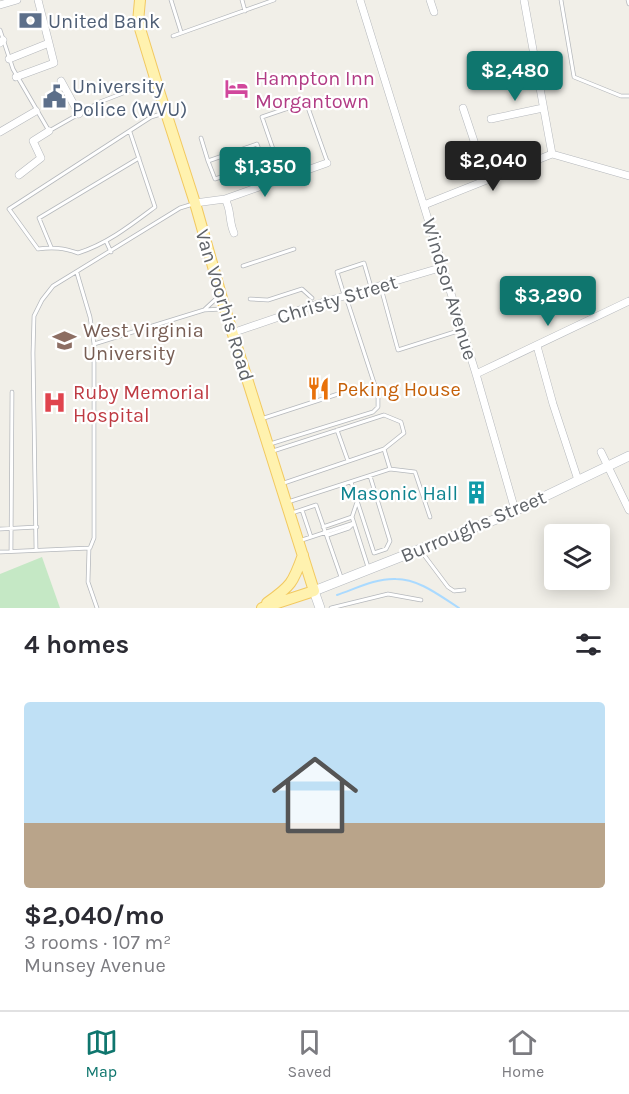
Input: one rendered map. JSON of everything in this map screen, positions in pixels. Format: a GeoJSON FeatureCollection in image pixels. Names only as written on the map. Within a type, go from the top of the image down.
{"type":"FeatureCollection","features":[{"type":"Feature","properties":{"kind":"main road","name":"Van Voorhis Road"},"geometry":{"type":"LineString","coordinates":[[140,0],[138,22],[195,203],[220,295],[314,591]]}},
{"type":"Feature","properties":{"kind":"main road"},"geometry":{"type":"LineString","coordinates":[[261,608],[293,582],[303,555]]}},
{"type":"Feature","properties":{"kind":"main road"},"geometry":{"type":"LineString","coordinates":[[261,608],[314,591]]}},
{"type":"Feature","properties":{"kind":"street"},"geometry":{"type":"LineString","coordinates":[[0,5],[17,0]]}},
{"type":"Feature","properties":{"kind":"street"},"geometry":{"type":"LineString","coordinates":[[16,77],[54,63],[38,0]]}},
{"type":"Feature","properties":{"kind":"street","name":"Windsor Avenue"},"geometry":{"type":"LineString","coordinates":[[360,0],[476,374],[515,510]]}},
{"type":"Feature","properties":{"kind":"street"},"geometry":{"type":"LineString","coordinates":[[430,0],[434,12]]}},
{"type":"Feature","properties":{"kind":"street"},"geometry":{"type":"LineString","coordinates":[[524,0],[552,154]]}},
{"type":"Feature","properties":{"kind":"street"},"geometry":{"type":"LineString","coordinates":[[9,59],[49,43]]}},
{"type":"Feature","properties":{"kind":"street"},"geometry":{"type":"LineString","coordinates":[[62,81],[79,114]]}},
{"type":"Feature","properties":{"kind":"street"},"geometry":{"type":"LineString","coordinates":[[463,108],[487,180]]}},
{"type":"Feature","properties":{"kind":"street"},"geometry":{"type":"LineString","coordinates":[[491,119],[543,108]]}},
{"type":"Feature","properties":{"kind":"street"},"geometry":{"type":"LineString","coordinates":[[0,132],[36,111]]}},
{"type":"Feature","properties":{"kind":"street"},"geometry":{"type":"LineString","coordinates":[[19,175],[41,158],[33,141],[49,131]]}},
{"type":"Feature","properties":{"kind":"street"},"geometry":{"type":"LineString","coordinates":[[424,205],[552,154],[629,176]]}},
{"type":"Feature","properties":{"kind":"street"},"geometry":{"type":"LineString","coordinates":[[195,203],[225,199],[327,163]]}},
{"type":"Feature","properties":{"kind":"street"},"geometry":{"type":"LineString","coordinates":[[304,171],[307,179]]}},
{"type":"Feature","properties":{"kind":"street"},"geometry":{"type":"LineString","coordinates":[[225,199],[230,208],[230,224],[234,233]]}},
{"type":"Feature","properties":{"kind":"street","name":"Christy Street"},"geometry":{"type":"LineString","coordinates":[[232,333],[443,267]]}},
{"type":"Feature","properties":{"kind":"street"},"geometry":{"type":"LineString","coordinates":[[476,374],[629,301]]}},
{"type":"Feature","properties":{"kind":"street"},"geometry":{"type":"LineString","coordinates":[[537,346],[578,480]]}},
{"type":"Feature","properties":{"kind":"street"},"geometry":{"type":"LineString","coordinates":[[601,452],[629,510]]}},
{"type":"Feature","properties":{"kind":"street","name":"Burroughs Street"},"geometry":{"type":"LineString","coordinates":[[314,591],[515,510],[629,456]]}},
{"type":"Feature","properties":{"kind":"street","name":"Van Voorhis Road"},"geometry":{"type":"LineString","coordinates":[[314,591],[320,608]]}},
{"type":"Feature","properties":{"kind":"lane"},"geometry":{"type":"LineString","coordinates":[[171,0],[181,33]]}},
{"type":"Feature","properties":{"kind":"lane"},"geometry":{"type":"LineString","coordinates":[[242,0],[245,11]]}},
{"type":"Feature","properties":{"kind":"lane"},"geometry":{"type":"LineString","coordinates":[[173,36],[245,11],[260,2],[274,0]]}},
{"type":"Feature","properties":{"kind":"lane"},"geometry":{"type":"LineString","coordinates":[[561,0],[574,77],[621,96],[629,96]]}},
{"type":"Feature","properties":{"kind":"lane"},"geometry":{"type":"LineString","coordinates":[[0,30],[2,42],[16,77],[49,131],[118,93],[156,81]]}},
{"type":"Feature","properties":{"kind":"lane"},"geometry":{"type":"LineString","coordinates":[[283,178],[262,117],[306,102],[327,163]]}},
{"type":"Feature","properties":{"kind":"lane"},"geometry":{"type":"LineString","coordinates":[[130,132],[155,207],[106,241],[78,253],[65,248],[38,249],[9,209],[151,117],[166,112]]}},
{"type":"Feature","properties":{"kind":"lane"},"geometry":{"type":"LineString","coordinates":[[201,138],[215,179],[264,162]]}},
{"type":"Feature","properties":{"kind":"lane"},"geometry":{"type":"LineString","coordinates":[[208,161],[257,144],[272,182]]}},
{"type":"Feature","properties":{"kind":"lane"},"geometry":{"type":"LineString","coordinates":[[51,247],[39,218],[139,158]]}},
{"type":"Feature","properties":{"kind":"lane"},"geometry":{"type":"LineString","coordinates":[[36,549],[34,316],[42,300],[53,286],[180,208],[195,203]]}},
{"type":"Feature","properties":{"kind":"lane"},"geometry":{"type":"LineString","coordinates":[[106,241],[111,252]]}},
{"type":"Feature","properties":{"kind":"lane"},"geometry":{"type":"LineString","coordinates":[[243,266],[294,249]]}},
{"type":"Feature","properties":{"kind":"lane"},"geometry":{"type":"LineString","coordinates":[[269,448],[373,412],[378,407],[378,395],[337,272],[364,263],[371,288]]}},
{"type":"Feature","properties":{"kind":"lane"},"geometry":{"type":"LineString","coordinates":[[77,273],[90,317],[94,344],[94,538],[90,548],[88,582],[97,608]]}},
{"type":"Feature","properties":{"kind":"lane"},"geometry":{"type":"LineString","coordinates":[[380,286],[398,350],[462,329]]}},
{"type":"Feature","properties":{"kind":"lane"},"geometry":{"type":"LineString","coordinates":[[250,299],[268,300],[302,288],[312,298]]}},
{"type":"Feature","properties":{"kind":"lane"},"geometry":{"type":"LineString","coordinates":[[204,310],[220,295]]}},
{"type":"Feature","properties":{"kind":"lane"},"geometry":{"type":"LineString","coordinates":[[94,344],[204,310],[225,309]]}},
{"type":"Feature","properties":{"kind":"lane"},"geometry":{"type":"LineString","coordinates":[[11,551],[12,392]]}},
{"type":"Feature","properties":{"kind":"lane"},"geometry":{"type":"LineString","coordinates":[[260,419],[338,394]]}},
{"type":"Feature","properties":{"kind":"lane"},"geometry":{"type":"LineString","coordinates":[[269,448],[384,415],[401,422],[404,433],[384,449],[280,484]]}},
{"type":"Feature","properties":{"kind":"lane"},"geometry":{"type":"LineString","coordinates":[[337,430],[348,462]]}},
{"type":"Feature","properties":{"kind":"lane"},"geometry":{"type":"LineString","coordinates":[[384,449],[390,469]]}},
{"type":"Feature","properties":{"kind":"lane"},"geometry":{"type":"LineString","coordinates":[[288,508],[390,469],[415,472],[430,517]]}},
{"type":"Feature","properties":{"kind":"lane"},"geometry":{"type":"LineString","coordinates":[[351,482],[374,553],[386,549],[390,541],[370,476]]}},
{"type":"Feature","properties":{"kind":"lane"},"geometry":{"type":"LineString","coordinates":[[357,502],[352,517],[369,569]]}},
{"type":"Feature","properties":{"kind":"lane"},"geometry":{"type":"LineString","coordinates":[[288,508],[302,510],[316,506],[342,580]]}},
{"type":"Feature","properties":{"kind":"lane"},"geometry":{"type":"LineString","coordinates":[[302,510],[311,537]]}},
{"type":"Feature","properties":{"kind":"lane"},"geometry":{"type":"LineString","coordinates":[[323,527],[352,517]]}},
{"type":"Feature","properties":{"kind":"lane"},"geometry":{"type":"LineString","coordinates":[[299,541],[324,532],[328,535],[349,528],[354,523]]}},
{"type":"Feature","properties":{"kind":"lane"},"geometry":{"type":"LineString","coordinates":[[0,529],[37,527]]}},
{"type":"Feature","properties":{"kind":"lane"},"geometry":{"type":"LineString","coordinates":[[0,552],[90,548]]}},
{"type":"Feature","properties":{"kind":"lane"},"geometry":{"type":"LineString","coordinates":[[420,549],[448,587],[454,591],[464,590]]}},
{"type":"Feature","properties":{"kind":"lane"},"geometry":{"type":"LineString","coordinates":[[331,608],[347,606],[388,594],[421,600]]}},
{"type":"Feature","properties":{"kind":"green space"},"geometry":{"type":"Polygon","coordinates":[[[42,557],[60,608],[0,608],[0,574],[42,557]]]}},
{"type":"Feature","properties":{"kind":"waterway"},"geometry":{"type":"LineString","coordinates":[[337,595],[366,584],[396,579],[413,582],[429,589],[459,608]]}},
{"type":"Feature","properties":{"kind":"place","name":"United Bank"},"geometry":{"type":"Point","coordinates":[30,21]}},
{"type":"Feature","properties":{"kind":"place","name":"Hampton Inn Morgantown"},"geometry":{"type":"Point","coordinates":[237,89]}},
{"type":"Feature","properties":{"kind":"place","name":"University Police (WVU)"},"geometry":{"type":"Point","coordinates":[54,97]}},
{"type":"Feature","properties":{"kind":"place","name":"West Virginia University"},"geometry":{"type":"Point","coordinates":[65,341]}},
{"type":"Feature","properties":{"kind":"place","name":"Peking House"},"geometry":{"type":"Point","coordinates":[319,389]}},
{"type":"Feature","properties":{"kind":"place","name":"Ruby Memorial Hospital"},"geometry":{"type":"Point","coordinates":[55,403]}},
{"type":"Feature","properties":{"kind":"place","name":"Masonic Hall"},"geometry":{"type":"Point","coordinates":[476,493]}}]}
